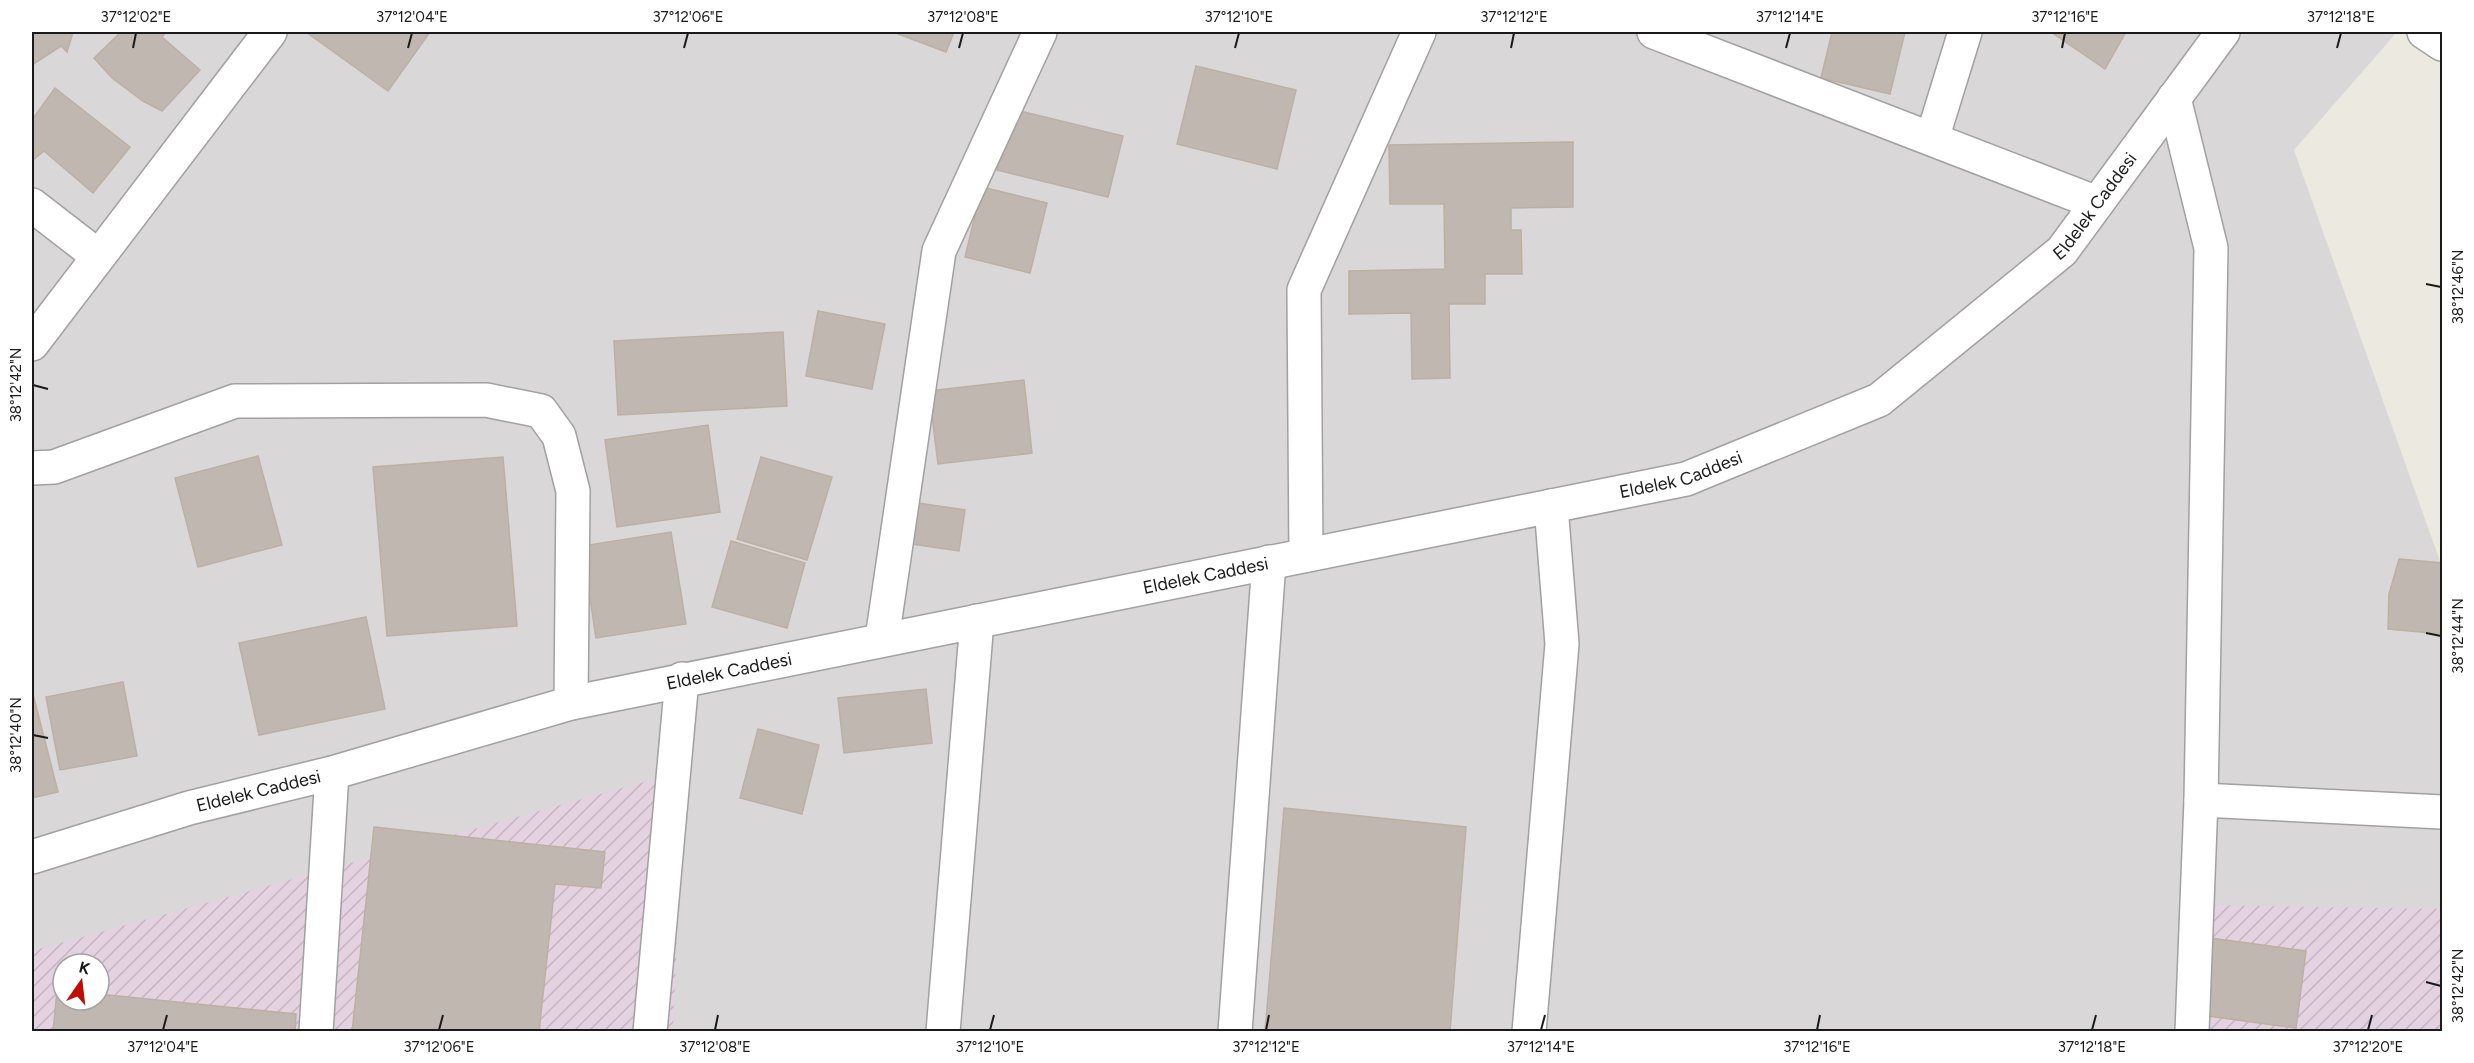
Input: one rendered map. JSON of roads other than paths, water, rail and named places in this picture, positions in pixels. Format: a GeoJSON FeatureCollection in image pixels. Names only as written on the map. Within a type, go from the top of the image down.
{"type":"FeatureCollection","features":[{"type":"Feature","properties":{"kind":"street"},"geometry":{"type":"LineString","coordinates":[[32,344],[270,32]]}},
{"type":"Feature","properties":{"kind":"street"},"geometry":{"type":"LineString","coordinates":[[882,639],[939,251],[1040,32]]}},
{"type":"Feature","properties":{"kind":"street"},"geometry":{"type":"LineString","coordinates":[[1306,555],[1304,290],[1419,32]]}},
{"type":"Feature","properties":{"kind":"street"},"geometry":{"type":"LineString","coordinates":[[1654,32],[2097,203]]}},
{"type":"Feature","properties":{"kind":"street"},"geometry":{"type":"LineString","coordinates":[[1932,139],[1965,32]]}},
{"type":"Feature","properties":{"kind":"street","name":"Eldelek Caddesi"},"geometry":{"type":"LineString","coordinates":[[32,857],[189,808],[333,773],[571,703],[1686,479],[1880,400],[2062,251],[2223,32]]}},
{"type":"Feature","properties":{"kind":"street"},"geometry":{"type":"LineString","coordinates":[[2424,32],[2442,44]]}},
{"type":"Feature","properties":{"kind":"street"},"geometry":{"type":"LineString","coordinates":[[2174,98],[2211,249],[2201,800],[2192,1032]]}},
{"type":"Feature","properties":{"kind":"street"},"geometry":{"type":"LineString","coordinates":[[32,205],[98,256]]}},
{"type":"Feature","properties":{"kind":"street"},"geometry":{"type":"LineString","coordinates":[[32,468],[54,467],[235,401],[486,400],[541,411],[559,436],[573,491],[571,703]]}},
{"type":"Feature","properties":{"kind":"street"},"geometry":{"type":"LineString","coordinates":[[1529,1032],[1562,644],[1551,506]]}},
{"type":"Feature","properties":{"kind":"street"},"geometry":{"type":"LineString","coordinates":[[1235,1032],[1269,562]]}},
{"type":"Feature","properties":{"kind":"street"},"geometry":{"type":"LineString","coordinates":[[943,1032],[977,621]]}},
{"type":"Feature","properties":{"kind":"street"},"geometry":{"type":"LineString","coordinates":[[650,1032],[682,680]]}},
{"type":"Feature","properties":{"kind":"street"},"geometry":{"type":"LineString","coordinates":[[316,1032],[333,773]]}},
{"type":"Feature","properties":{"kind":"street"},"geometry":{"type":"LineString","coordinates":[[2201,800],[2442,812]]}}]}
